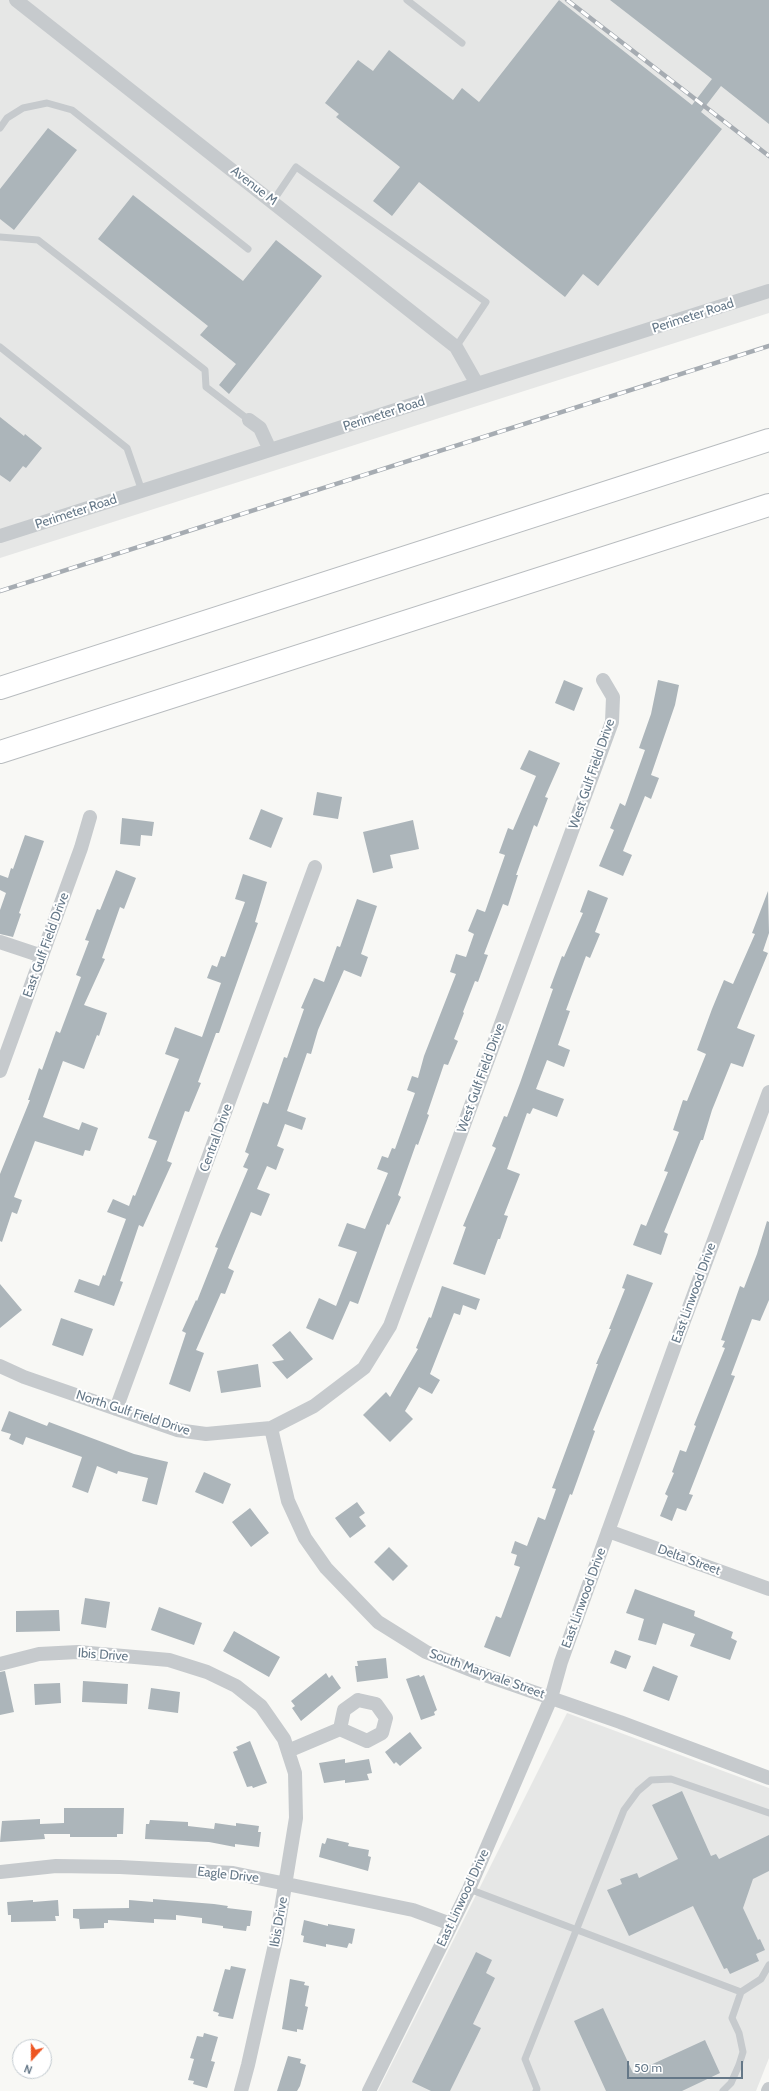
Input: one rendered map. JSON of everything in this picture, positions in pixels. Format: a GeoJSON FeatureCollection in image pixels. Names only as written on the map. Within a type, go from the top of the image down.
{"type":"FeatureCollection","features":[{"type":"Feature","properties":{"kind":"highway"},"geometry":{"type":"LineString","coordinates":[[0,688],[769,440]]}},
{"type":"Feature","properties":{"kind":"highway"},"geometry":{"type":"LineString","coordinates":[[0,752],[769,505]]}},
{"type":"Feature","properties":{"kind":"street","name":"Avenue M"},"geometry":{"type":"LineString","coordinates":[[16,0],[273,201],[456,347],[477,384]]}},
{"type":"Feature","properties":{"kind":"street","name":"Perimeter Road"},"geometry":{"type":"LineString","coordinates":[[0,536],[769,291]]}},
{"type":"Feature","properties":{"kind":"street"},"geometry":{"type":"LineString","coordinates":[[250,420],[260,428],[270,450]]}},
{"type":"Feature","properties":{"kind":"street","name":"West Gulf Field Drive"},"geometry":{"type":"LineString","coordinates":[[271,1428],[314,1406],[364,1368],[390,1326],[612,722],[612,697],[603,680]]}},
{"type":"Feature","properties":{"kind":"street","name":"East Gulf Field Drive"},"geometry":{"type":"LineString","coordinates":[[0,1072],[81,848],[90,817]]}},
{"type":"Feature","properties":{"kind":"street","name":"Central Drive"},"geometry":{"type":"LineString","coordinates":[[116,1409],[315,867]]}},
{"type":"Feature","properties":{"kind":"street"},"geometry":{"type":"LineString","coordinates":[[0,942],[42,956]]}},
{"type":"Feature","properties":{"kind":"street","name":"East Linwood Drive"},"geometry":{"type":"LineString","coordinates":[[369,2091],[469,1889],[551,1698],[561,1662],[680,1330],[769,1092]]}},
{"type":"Feature","properties":{"kind":"street","name":"North Gulf Field Drive"},"geometry":{"type":"LineString","coordinates":[[0,1366],[24,1377],[177,1430],[206,1434],[271,1428]]}},
{"type":"Feature","properties":{"kind":"street","name":"South Maryvale Street"},"geometry":{"type":"LineString","coordinates":[[271,1428],[288,1500],[305,1538],[326,1568],[378,1622],[426,1652],[476,1672],[620,1722],[769,1778]]}},
{"type":"Feature","properties":{"kind":"street","name":"Delta Street"},"geometry":{"type":"LineString","coordinates":[[608,1531],[769,1589]]}},
{"type":"Feature","properties":{"kind":"street","name":"Ibis Drive"},"geometry":{"type":"LineString","coordinates":[[0,1664],[39,1654],[78,1652],[169,1660],[207,1672],[236,1686],[261,1706],[284,1739],[295,1773],[296,1818],[276,1940],[248,2065],[240,2091]]}},
{"type":"Feature","properties":{"kind":"street"},"geometry":{"type":"LineString","coordinates":[[288,1751],[340,1729]]}},
{"type":"Feature","properties":{"kind":"street","name":"Eagle Drive"},"geometry":{"type":"LineString","coordinates":[[0,1872],[56,1866],[120,1867],[233,1873],[412,1910],[451,1924]]}},
{"type":"Feature","properties":{"kind":"lane"},"geometry":{"type":"LineString","coordinates":[[407,0],[462,43]]}},
{"type":"Feature","properties":{"kind":"lane"},"geometry":{"type":"LineString","coordinates":[[0,128],[7,118],[23,108],[46,103],[72,110],[248,250]]}},
{"type":"Feature","properties":{"kind":"lane"},"geometry":{"type":"LineString","coordinates":[[273,201],[296,167],[486,302],[456,347]]}},
{"type":"Feature","properties":{"kind":"lane"},"geometry":{"type":"LineString","coordinates":[[0,237],[38,240],[205,370],[206,387],[250,420]]}},
{"type":"Feature","properties":{"kind":"lane"},"geometry":{"type":"LineString","coordinates":[[0,347],[127,448],[142,491]]}},
{"type":"Feature","properties":{"kind":"lane"},"geometry":{"type":"LineString","coordinates":[[536,2091],[537,2089],[525,2059],[624,1810],[638,1790],[651,1780],[671,1779],[769,1813]]}},
{"type":"Feature","properties":{"kind":"lane"},"geometry":{"type":"LineString","coordinates":[[469,1889],[742,1992]]}},
{"type":"Feature","properties":{"kind":"lane"},"geometry":{"type":"LineString","coordinates":[[723,2091],[731,2083],[743,2052],[740,2033],[732,2018],[742,1992],[761,1979],[769,1965]]}},
{"type":"Feature","properties":{"kind":"shaded area"},"geometry":{"type":"Polygon","coordinates":[[[0,0],[769,0],[769,313],[0,558],[0,0]]]}},
{"type":"Feature","properties":{"kind":"shaded area"},"geometry":{"type":"Polygon","coordinates":[[[567,1713],[769,1788],[769,2058],[756,2091],[378,2091],[567,1713]]]}},
{"type":"Feature","properties":{"kind":"building"},"geometry":{"type":"Polygon","coordinates":[[[559,0],[692,105],[712,79],[610,0],[769,0],[769,124],[721,86],[701,112],[722,129],[598,286],[583,274],[565,297],[419,182],[392,216],[373,201],[400,167],[336,117],[339,114],[325,103],[358,60],[373,71],[389,50],[453,100],[462,88],[479,102],[559,0]]]}},
{"type":"Feature","properties":{"kind":"building"},"geometry":{"type":"Polygon","coordinates":[[[48,128],[77,150],[14,230],[0,219],[0,189],[48,128]]]}},
{"type":"Feature","properties":{"kind":"building"},"geometry":{"type":"Polygon","coordinates":[[[133,195],[243,281],[276,240],[322,276],[229,394],[219,385],[236,364],[200,335],[208,326],[98,239],[133,195]]]}},
{"type":"Feature","properties":{"kind":"building"},"geometry":{"type":"Polygon","coordinates":[[[0,417],[42,448],[26,468],[23,466],[10,482],[0,475],[0,417]]]}},
{"type":"Feature","properties":{"kind":"building"},"geometry":{"type":"Polygon","coordinates":[[[564,680],[583,688],[574,711],[555,703],[564,680]]]}},
{"type":"Feature","properties":{"kind":"building"},"geometry":{"type":"Polygon","coordinates":[[[658,680],[679,685],[675,705],[651,775],[659,778],[651,799],[645,796],[623,851],[632,855],[623,876],[599,866],[614,830],[610,828],[620,803],[625,806],[645,750],[639,748],[651,714],[658,680]]]}},
{"type":"Feature","properties":{"kind":"building"},"geometry":{"type":"Polygon","coordinates":[[[529,750],[560,763],[545,797],[548,798],[537,827],[534,825],[516,875],[518,875],[508,906],[503,904],[484,954],[488,955],[478,982],[475,981],[463,1012],[464,1013],[454,1039],[458,1041],[448,1065],[444,1064],[427,1114],[429,1115],[418,1145],[416,1144],[398,1195],[401,1197],[389,1225],[387,1224],[358,1304],[350,1301],[333,1340],[306,1328],[319,1298],[336,1306],[357,1252],[338,1246],[347,1223],[365,1229],[388,1173],[377,1169],[382,1156],[388,1158],[392,1148],[395,1149],[415,1093],[407,1090],[412,1076],[418,1078],[424,1056],[456,974],[450,972],[456,954],[466,957],[474,934],[468,931],[477,909],[485,912],[505,855],[499,853],[508,828],[513,830],[536,776],[520,769],[529,750]]]}},
{"type":"Feature","properties":{"kind":"building"},"geometry":{"type":"Polygon","coordinates":[[[317,792],[342,797],[338,819],[313,815],[317,792]]]}},
{"type":"Feature","properties":{"kind":"building"},"geometry":{"type":"Polygon","coordinates":[[[261,809],[283,818],[271,848],[249,839],[261,809]]]}},
{"type":"Feature","properties":{"kind":"building"},"geometry":{"type":"Polygon","coordinates":[[[122,818],[154,822],[152,836],[141,835],[140,846],[120,844],[122,818]]]}},
{"type":"Feature","properties":{"kind":"building"},"geometry":{"type":"Polygon","coordinates":[[[413,820],[419,849],[390,855],[393,868],[373,873],[363,832],[413,820]]]}},
{"type":"Feature","properties":{"kind":"building"},"geometry":{"type":"Polygon","coordinates":[[[25,835],[44,841],[19,913],[21,914],[13,937],[0,934],[0,910],[6,893],[0,890],[0,875],[8,878],[11,868],[13,869],[25,835]]]}},
{"type":"Feature","properties":{"kind":"building"},"geometry":{"type":"Polygon","coordinates":[[[116,870],[136,878],[124,909],[120,907],[102,958],[105,959],[84,1005],[107,1013],[99,1036],[97,1035],[84,1069],[63,1061],[43,1117],[79,1130],[82,1122],[98,1128],[90,1151],[85,1150],[83,1156],[35,1141],[14,1197],[22,1200],[17,1214],[12,1212],[2,1242],[0,1241],[0,1174],[30,1100],[28,1100],[39,1068],[42,1070],[56,1031],[60,1033],[81,977],[76,975],[89,941],[85,940],[97,909],[100,910],[116,870]]]}},
{"type":"Feature","properties":{"kind":"building"},"geometry":{"type":"Polygon","coordinates":[[[243,874],[267,882],[255,922],[258,923],[219,1033],[216,1033],[198,1082],[201,1083],[189,1112],[185,1111],[167,1161],[172,1163],[143,1227],[139,1225],[120,1281],[123,1282],[114,1306],[74,1292],[79,1279],[99,1286],[103,1275],[105,1276],[126,1219],[107,1212],[113,1199],[129,1206],[133,1195],[135,1196],[157,1141],[148,1138],[179,1059],[165,1054],[175,1027],[202,1037],[221,983],[207,978],[212,965],[217,967],[221,956],[225,957],[245,902],[235,899],[243,874]]]}},
{"type":"Feature","properties":{"kind":"building"},"geometry":{"type":"Polygon","coordinates":[[[588,890],[608,898],[595,932],[600,934],[590,958],[586,956],[566,1010],[570,1011],[558,1045],[570,1050],[564,1067],[547,1060],[536,1089],[564,1099],[557,1117],[533,1108],[530,1114],[527,1113],[507,1169],[520,1174],[504,1215],[508,1216],[485,1275],[453,1264],[466,1227],[463,1226],[496,1148],[492,1146],[504,1116],[507,1117],[520,1083],[553,989],[550,988],[562,956],[564,957],[583,913],[580,912],[588,890]]]}},
{"type":"Feature","properties":{"kind":"building"},"geometry":{"type":"Polygon","coordinates":[[[768,891],[769,933],[763,951],[768,953],[737,1028],[755,1035],[743,1067],[731,1063],[712,1110],[703,1140],[701,1140],[664,1232],[668,1234],[661,1255],[633,1245],[641,1224],[646,1226],[668,1172],[664,1171],[679,1132],[673,1130],[683,1100],[687,1101],[706,1054],[697,1050],[712,1009],[724,980],[733,984],[755,934],[752,933],[768,891]]]}},
{"type":"Feature","properties":{"kind":"building"},"geometry":{"type":"Polygon","coordinates":[[[357,899],[377,906],[361,954],[368,957],[361,977],[344,970],[318,1030],[311,1054],[307,1053],[287,1111],[306,1118],[302,1130],[285,1124],[277,1146],[284,1149],[276,1170],[267,1166],[257,1189],[270,1194],[261,1216],[251,1212],[228,1268],[234,1271],[225,1294],[221,1293],[196,1350],[204,1353],[190,1392],[169,1384],[186,1333],[182,1331],[196,1300],[197,1301],[218,1248],[215,1247],[248,1169],[243,1167],[249,1154],[245,1152],[263,1102],[268,1104],[284,1057],[287,1058],[304,1009],[301,1008],[314,978],[324,982],[337,946],[340,947],[357,899]]]}},
{"type":"Feature","properties":{"kind":"building"},"geometry":{"type":"Polygon","coordinates":[[[767,1221],[769,1222],[769,1300],[760,1321],[752,1319],[731,1375],[735,1376],[689,1494],[693,1495],[686,1511],[677,1508],[672,1521],[660,1516],[668,1496],[665,1494],[674,1473],[672,1472],[680,1450],[686,1452],[696,1426],[694,1425],[725,1348],[722,1347],[725,1341],[721,1340],[740,1286],[744,1288],[757,1254],[767,1221]]]}},
{"type":"Feature","properties":{"kind":"building"},"geometry":{"type":"Polygon","coordinates":[[[627,1274],[653,1283],[593,1430],[595,1431],[572,1495],[570,1494],[510,1657],[484,1647],[496,1616],[501,1618],[520,1567],[514,1565],[517,1555],[511,1553],[515,1541],[527,1546],[538,1517],[545,1520],[556,1489],[552,1488],[598,1364],[596,1364],[611,1329],[609,1329],[625,1289],[622,1288],[627,1274]]]}},
{"type":"Feature","properties":{"kind":"building"},"geometry":{"type":"Polygon","coordinates":[[[0,1284],[22,1310],[0,1328],[0,1284]]]}},
{"type":"Feature","properties":{"kind":"building"},"geometry":{"type":"Polygon","coordinates":[[[442,1286],[480,1299],[476,1310],[463,1305],[460,1315],[454,1313],[430,1374],[440,1380],[432,1394],[419,1387],[405,1411],[413,1419],[390,1442],[363,1415],[386,1392],[390,1397],[418,1349],[416,1348],[429,1317],[431,1318],[442,1286]]]}},
{"type":"Feature","properties":{"kind":"building"},"geometry":{"type":"Polygon","coordinates":[[[61,1318],[93,1329],[83,1356],[52,1345],[61,1318]]]}},
{"type":"Feature","properties":{"kind":"building"},"geometry":{"type":"Polygon","coordinates":[[[290,1331],[313,1359],[287,1379],[272,1362],[284,1360],[272,1345],[290,1331]]]}},
{"type":"Feature","properties":{"kind":"building"},"geometry":{"type":"Polygon","coordinates":[[[258,1364],[261,1387],[221,1393],[217,1371],[258,1364]]]}},
{"type":"Feature","properties":{"kind":"building"},"geometry":{"type":"Polygon","coordinates":[[[9,1411],[47,1426],[49,1422],[134,1454],[168,1462],[157,1505],[142,1501],[148,1478],[118,1471],[117,1474],[97,1466],[88,1493],[72,1487],[82,1457],[26,1437],[23,1445],[9,1439],[11,1434],[1,1431],[9,1411]]]}},
{"type":"Feature","properties":{"kind":"building"},"geometry":{"type":"Polygon","coordinates":[[[204,1472],[231,1484],[223,1504],[195,1492],[204,1472]]]}},
{"type":"Feature","properties":{"kind":"building"},"geometry":{"type":"Polygon","coordinates":[[[357,1502],[365,1513],[359,1517],[366,1526],[350,1538],[335,1518],[357,1502]]]}},
{"type":"Feature","properties":{"kind":"building"},"geometry":{"type":"Polygon","coordinates":[[[250,1508],[269,1533],[251,1547],[232,1522],[250,1508]]]}},
{"type":"Feature","properties":{"kind":"building"},"geometry":{"type":"Polygon","coordinates":[[[389,1547],[408,1566],[393,1581],[374,1562],[389,1547]]]}},
{"type":"Feature","properties":{"kind":"building"},"geometry":{"type":"Polygon","coordinates":[[[635,1589],[695,1611],[694,1616],[733,1632],[731,1638],[737,1641],[730,1660],[690,1646],[695,1634],[663,1623],[656,1645],[638,1640],[644,1619],[626,1613],[635,1589]]]}},
{"type":"Feature","properties":{"kind":"building"},"geometry":{"type":"Polygon","coordinates":[[[85,1598],[110,1602],[106,1628],[81,1624],[85,1598]]]}},
{"type":"Feature","properties":{"kind":"building"},"geometry":{"type":"Polygon","coordinates":[[[159,1607],[202,1623],[194,1645],[151,1630],[159,1607]]]}},
{"type":"Feature","properties":{"kind":"building"},"geometry":{"type":"Polygon","coordinates":[[[59,1610],[60,1631],[16,1632],[16,1611],[59,1610]]]}},
{"type":"Feature","properties":{"kind":"building"},"geometry":{"type":"Polygon","coordinates":[[[234,1631],[280,1657],[269,1677],[223,1651],[234,1631]]]}},
{"type":"Feature","properties":{"kind":"building"},"geometry":{"type":"Polygon","coordinates":[[[615,1650],[631,1656],[626,1669],[610,1663],[615,1650]]]}},
{"type":"Feature","properties":{"kind":"building"},"geometry":{"type":"Polygon","coordinates":[[[386,1658],[388,1678],[357,1682],[355,1666],[358,1666],[357,1661],[386,1658]]]}},
{"type":"Feature","properties":{"kind":"building"},"geometry":{"type":"Polygon","coordinates":[[[653,1666],[678,1676],[669,1701],[643,1691],[653,1666]]]}},
{"type":"Feature","properties":{"kind":"building"},"geometry":{"type":"Polygon","coordinates":[[[5,1671],[14,1712],[0,1715],[0,1672],[5,1671]]]}},
{"type":"Feature","properties":{"kind":"building"},"geometry":{"type":"Polygon","coordinates":[[[326,1673],[329,1678],[332,1675],[341,1688],[301,1721],[292,1708],[295,1706],[291,1701],[326,1673]]]}},
{"type":"Feature","properties":{"kind":"building"},"geometry":{"type":"Polygon","coordinates":[[[419,1675],[420,1677],[424,1675],[437,1710],[434,1712],[435,1715],[421,1720],[406,1679],[419,1675]]]}},
{"type":"Feature","properties":{"kind":"building"},"geometry":{"type":"Polygon","coordinates":[[[83,1681],[128,1684],[127,1704],[82,1702],[83,1681]]]}},
{"type":"Feature","properties":{"kind":"building"},"geometry":{"type":"Polygon","coordinates":[[[60,1683],[61,1703],[35,1705],[34,1684],[60,1683]]]}},
{"type":"Feature","properties":{"kind":"building"},"geometry":{"type":"Polygon","coordinates":[[[151,1688],[180,1692],[178,1713],[148,1709],[151,1688]]]}},
{"type":"Feature","properties":{"kind":"building"},"geometry":{"type":"Polygon","coordinates":[[[410,1732],[422,1748],[400,1766],[396,1762],[394,1764],[385,1752],[410,1732]]]}},
{"type":"Feature","properties":{"kind":"building"},"geometry":{"type":"Polygon","coordinates":[[[250,1741],[267,1783],[253,1788],[252,1786],[247,1787],[233,1752],[238,1750],[236,1747],[250,1741]]]}},
{"type":"Feature","properties":{"kind":"building"},"geometry":{"type":"Polygon","coordinates":[[[345,1759],[345,1763],[369,1759],[372,1773],[367,1774],[369,1780],[345,1783],[345,1780],[324,1783],[319,1763],[345,1759]]]}},
{"type":"Feature","properties":{"kind":"building"},"geometry":{"type":"Polygon","coordinates":[[[682,1791],[711,1856],[716,1854],[719,1859],[769,1835],[769,1871],[753,1879],[743,1908],[758,1940],[760,1939],[765,1950],[756,1954],[759,1961],[730,1974],[727,1968],[724,1969],[693,1906],[629,1936],[607,1890],[622,1884],[620,1879],[637,1873],[639,1878],[678,1859],[652,1805],[682,1791]]]}},
{"type":"Feature","properties":{"kind":"building"},"geometry":{"type":"Polygon","coordinates":[[[64,1808],[124,1808],[123,1834],[117,1834],[117,1837],[70,1837],[70,1834],[44,1834],[45,1839],[0,1842],[2,1821],[40,1819],[40,1824],[64,1823],[64,1808]]]}},
{"type":"Feature","properties":{"kind":"building"},"geometry":{"type":"Polygon","coordinates":[[[150,1820],[188,1822],[188,1826],[214,1829],[215,1823],[236,1826],[236,1823],[259,1826],[258,1832],[261,1832],[259,1847],[235,1844],[235,1847],[209,1842],[145,1839],[146,1824],[149,1824],[150,1820]]]}},
{"type":"Feature","properties":{"kind":"building"},"geometry":{"type":"Polygon","coordinates":[[[327,1838],[349,1843],[348,1846],[369,1850],[368,1856],[371,1857],[368,1871],[319,1857],[322,1843],[325,1844],[327,1838]]]}},
{"type":"Feature","properties":{"kind":"building"},"geometry":{"type":"Polygon","coordinates":[[[153,1899],[214,1904],[228,1906],[227,1908],[252,1911],[250,1926],[247,1926],[246,1931],[223,1928],[223,1926],[202,1923],[202,1918],[176,1915],[176,1920],[154,1919],[154,1923],[108,1920],[108,1923],[104,1923],[104,1928],[80,1929],[79,1919],[73,1918],[73,1909],[129,1908],[129,1900],[153,1902],[153,1899]]]}},
{"type":"Feature","properties":{"kind":"building"},"geometry":{"type":"Polygon","coordinates":[[[33,1900],[33,1902],[58,1900],[59,1916],[55,1916],[56,1921],[11,1922],[11,1915],[8,1915],[7,1902],[33,1900]]]}},
{"type":"Feature","properties":{"kind":"building"},"geometry":{"type":"Polygon","coordinates":[[[304,1920],[328,1926],[328,1924],[355,1929],[352,1944],[349,1943],[347,1948],[326,1944],[326,1947],[303,1942],[304,1936],[301,1935],[304,1920]]]}},
{"type":"Feature","properties":{"kind":"building"},"geometry":{"type":"Polygon","coordinates":[[[476,1952],[492,1960],[486,1973],[495,1978],[473,2024],[481,2028],[450,2091],[431,2091],[412,2082],[476,1952]]]}},
{"type":"Feature","properties":{"kind":"building"},"geometry":{"type":"Polygon","coordinates":[[[231,1966],[246,1969],[233,2019],[218,2016],[219,2013],[213,2011],[225,1969],[230,1970],[231,1966]]]}},
{"type":"Feature","properties":{"kind":"building"},"geometry":{"type":"Polygon","coordinates":[[[290,1979],[305,1982],[304,1985],[309,1986],[305,2006],[308,2007],[303,2030],[297,2029],[297,2032],[282,2029],[290,1979]]]}},
{"type":"Feature","properties":{"kind":"building"},"geometry":{"type":"Polygon","coordinates":[[[603,2008],[633,2073],[705,2040],[720,2073],[682,2091],[606,2091],[574,2021],[603,2008]]]}},
{"type":"Feature","properties":{"kind":"building"},"geometry":{"type":"Polygon","coordinates":[[[204,2033],[218,2037],[211,2061],[215,2062],[207,2088],[193,2084],[194,2081],[188,2080],[194,2059],[190,2058],[197,2036],[203,2037],[204,2033]]]}},
{"type":"Feature","properties":{"kind":"building"},"geometry":{"type":"Polygon","coordinates":[[[288,2056],[301,2059],[300,2063],[306,2065],[300,2086],[297,2091],[277,2091],[288,2056]]]}},
{"type":"Feature","properties":{"kind":"railway"},"geometry":{"type":"LineString","coordinates":[[567,0],[769,156]]}},
{"type":"Feature","properties":{"kind":"railway"},"geometry":{"type":"LineString","coordinates":[[0,591],[769,346]]}}]}
